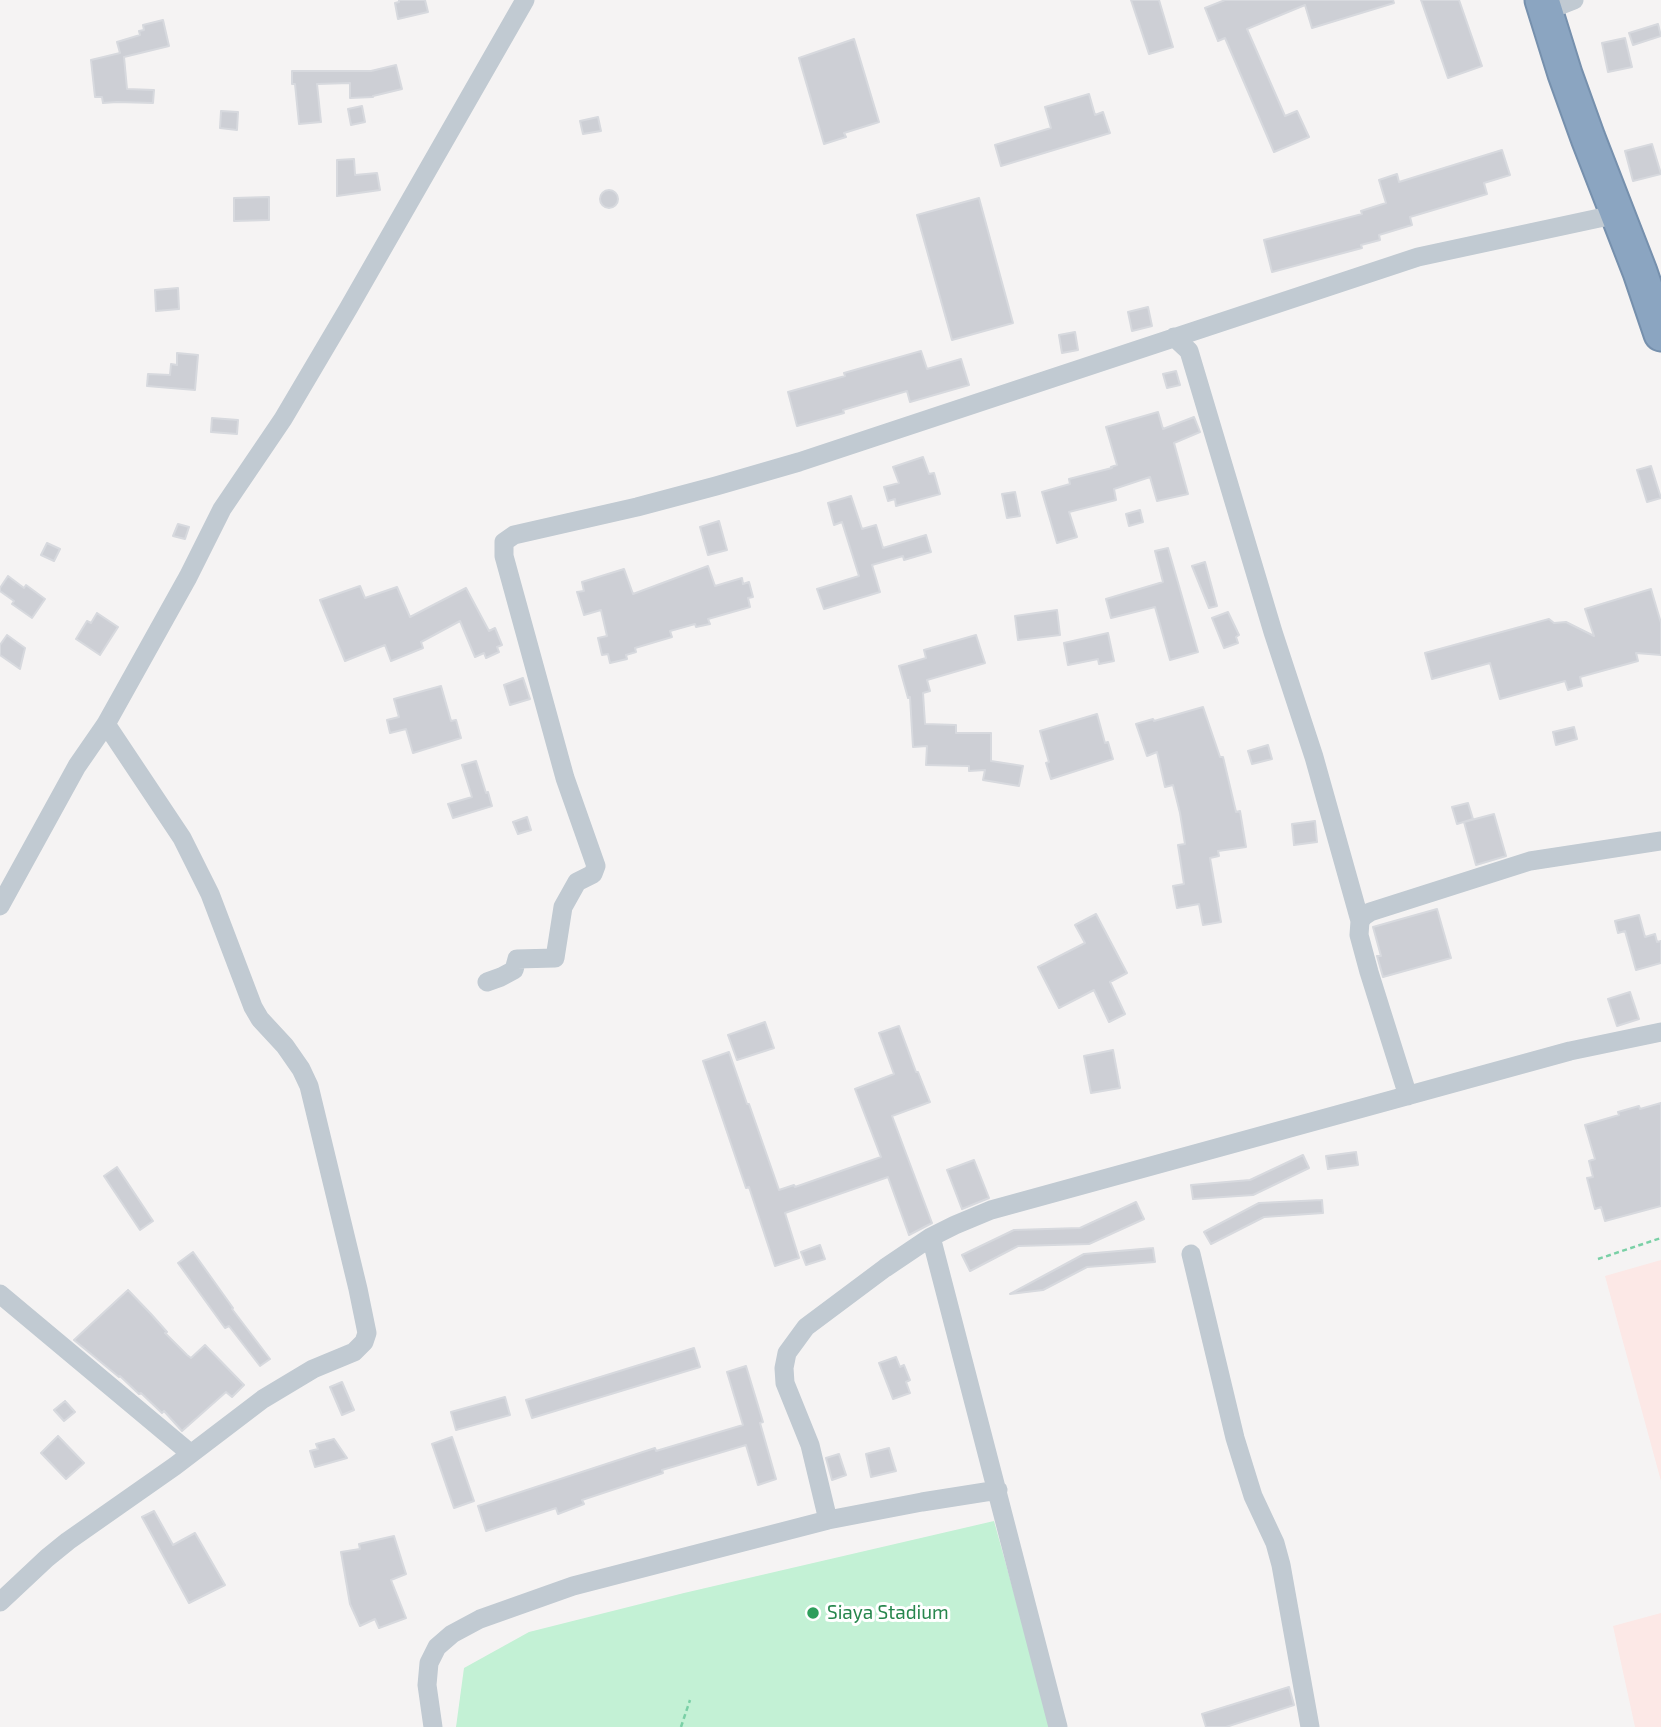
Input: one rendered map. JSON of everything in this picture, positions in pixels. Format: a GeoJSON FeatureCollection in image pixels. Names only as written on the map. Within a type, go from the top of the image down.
{"type":"FeatureCollection","features":[{"type":"Feature","properties":{"kind":"highway"},"geometry":{"type":"LineString","coordinates":[[1554,4],[1565,74],[1661,334]]}},
{"type":"Feature","properties":{"kind":"street"},"geometry":{"type":"LineString","coordinates":[[0,906],[77,766],[106,724],[188,577],[222,509],[283,419],[412,200],[524,0]]}},
{"type":"Feature","properties":{"kind":"street"},"geometry":{"type":"LineString","coordinates":[[487,982],[514,970],[517,959],[555,958],[563,907],[577,882],[593,874],[596,866],[565,778],[504,556],[503,542],[514,535],[637,507],[799,462],[1418,257],[1618,214]]}},
{"type":"Feature","properties":{"kind":"street"},"geometry":{"type":"LineString","coordinates":[[1174,337],[1189,351],[1273,632],[1314,757],[1360,921],[1359,935],[1369,972],[1408,1096]]}},
{"type":"Feature","properties":{"kind":"street"},"geometry":{"type":"LineString","coordinates":[[0,1602],[68,1541],[263,1399],[289,1382],[354,1352],[364,1342],[367,1333],[309,1086],[285,1046],[260,1019],[253,1007],[210,894],[182,838],[106,724]]}},
{"type":"Feature","properties":{"kind":"street"},"geometry":{"type":"LineString","coordinates":[[1360,921],[1370,912],[1530,861],[1661,841]]}},
{"type":"Feature","properties":{"kind":"street"},"geometry":{"type":"LineString","coordinates":[[828,1520],[810,1445],[785,1383],[787,1353],[806,1327],[931,1237],[991,1210],[1570,1051],[1661,1032]]}},
{"type":"Feature","properties":{"kind":"street"},"geometry":{"type":"LineString","coordinates":[[931,1237],[1058,1727]]}},
{"type":"Feature","properties":{"kind":"street"},"geometry":{"type":"LineString","coordinates":[[1191,1254],[1235,1438],[1253,1496],[1275,1544],[1281,1565],[1310,1727]]}},
{"type":"Feature","properties":{"kind":"street"},"geometry":{"type":"LineString","coordinates":[[0,1294],[190,1453]]}},
{"type":"Feature","properties":{"kind":"street"},"geometry":{"type":"LineString","coordinates":[[433,1727],[427,1685],[429,1662],[437,1647],[452,1634],[480,1619],[573,1586],[828,1520],[998,1490]]}},
{"type":"Feature","properties":{"kind":"path"},"geometry":{"type":"LineString","coordinates":[[1598,1259],[1661,1238]]}},
{"type":"Feature","properties":{"kind":"path"},"geometry":{"type":"LineString","coordinates":[[681,1727],[690,1700]]}},
{"type":"Feature","properties":{"kind":"shaded area"},"geometry":{"type":"Polygon","coordinates":[[[1661,1260],[1661,1481],[1605,1276],[1661,1260]]]}},
{"type":"Feature","properties":{"kind":"shaded area"},"geometry":{"type":"Polygon","coordinates":[[[1661,1613],[1661,1727],[1635,1727],[1613,1626],[1661,1613]]]}},
{"type":"Feature","properties":{"kind":"green space","name":"Siaya Stadium"},"geometry":{"type":"Polygon","coordinates":[[[994,1521],[1051,1727],[456,1727],[464,1668],[529,1632],[994,1521]]]}},
{"type":"Feature","properties":{"kind":"building"},"geometry":{"type":"Polygon","coordinates":[[[399,0],[425,0],[428,12],[398,19],[395,3],[399,0]]]}},
{"type":"Feature","properties":{"kind":"building"},"geometry":{"type":"Polygon","coordinates":[[[1131,0],[1159,0],[1173,47],[1149,54],[1131,0]]]}},
{"type":"Feature","properties":{"kind":"building"},"geometry":{"type":"Polygon","coordinates":[[[1225,0],[1393,0],[1394,3],[1312,28],[1305,5],[1247,29],[1285,116],[1297,111],[1309,137],[1274,152],[1225,38],[1218,41],[1205,8],[1225,0]]]}},
{"type":"Feature","properties":{"kind":"building"},"geometry":{"type":"Polygon","coordinates":[[[1421,0],[1459,0],[1482,66],[1448,78],[1421,0]]]}},
{"type":"Feature","properties":{"kind":"building"},"geometry":{"type":"Polygon","coordinates":[[[163,20],[169,46],[124,57],[127,89],[154,90],[153,103],[103,103],[102,97],[95,97],[91,60],[120,53],[117,42],[140,35],[139,31],[144,30],[143,25],[163,20]]]}},
{"type":"Feature","properties":{"kind":"building"},"geometry":{"type":"Polygon","coordinates":[[[1658,24],[1661,36],[1633,45],[1629,33],[1658,24]]]}},
{"type":"Feature","properties":{"kind":"building"},"geometry":{"type":"Polygon","coordinates":[[[1625,38],[1632,67],[1608,72],[1602,43],[1625,38]]]}},
{"type":"Feature","properties":{"kind":"building"},"geometry":{"type":"Polygon","coordinates":[[[854,39],[879,122],[844,133],[846,137],[824,144],[799,58],[854,39]]]}},
{"type":"Feature","properties":{"kind":"building"},"geometry":{"type":"Polygon","coordinates":[[[396,65],[402,89],[373,97],[350,98],[350,83],[317,84],[321,122],[299,124],[292,71],[371,71],[396,65]]]}},
{"type":"Feature","properties":{"kind":"building"},"geometry":{"type":"Polygon","coordinates":[[[1089,94],[1095,115],[1103,112],[1110,133],[1001,166],[995,145],[1051,128],[1045,107],[1089,94]]]}},
{"type":"Feature","properties":{"kind":"building"},"geometry":{"type":"Polygon","coordinates":[[[362,106],[365,122],[351,125],[348,109],[362,106]]]}},
{"type":"Feature","properties":{"kind":"building"},"geometry":{"type":"Polygon","coordinates":[[[221,111],[238,112],[237,130],[220,128],[221,111]]]}},
{"type":"Feature","properties":{"kind":"building"},"geometry":{"type":"Polygon","coordinates":[[[598,117],[601,131],[583,134],[580,121],[598,117]]]}},
{"type":"Feature","properties":{"kind":"building"},"geometry":{"type":"Polygon","coordinates":[[[1652,144],[1661,174],[1633,181],[1625,151],[1652,144]]]}},
{"type":"Feature","properties":{"kind":"building"},"geometry":{"type":"Polygon","coordinates":[[[1502,150],[1510,175],[1484,183],[1487,194],[1410,217],[1412,225],[1379,235],[1380,240],[1361,245],[1362,248],[1272,272],[1264,240],[1362,214],[1361,211],[1386,203],[1379,180],[1397,174],[1399,182],[1502,150]]]}},
{"type":"Feature","properties":{"kind":"building"},"geometry":{"type":"Polygon","coordinates":[[[354,159],[355,175],[377,173],[380,190],[337,196],[337,160],[354,159]]]}},
{"type":"Feature","properties":{"kind":"building"},"geometry":{"type":"Polygon","coordinates":[[[605,190],[613,190],[618,199],[616,206],[605,208],[600,203],[600,195],[605,190]]]}},
{"type":"Feature","properties":{"kind":"building"},"geometry":{"type":"Polygon","coordinates":[[[269,197],[269,220],[234,221],[234,198],[269,197]]]}},
{"type":"Feature","properties":{"kind":"building"},"geometry":{"type":"Polygon","coordinates":[[[979,198],[1013,323],[952,340],[917,215],[979,198]]]}},
{"type":"Feature","properties":{"kind":"building"},"geometry":{"type":"Polygon","coordinates":[[[178,288],[179,309],[156,311],[155,290],[178,288]]]}},
{"type":"Feature","properties":{"kind":"building"},"geometry":{"type":"Polygon","coordinates":[[[1148,307],[1152,326],[1132,331],[1128,312],[1148,307]]]}},
{"type":"Feature","properties":{"kind":"building"},"geometry":{"type":"Polygon","coordinates":[[[1075,332],[1078,350],[1062,353],[1059,335],[1075,332]]]}},
{"type":"Feature","properties":{"kind":"building"},"geometry":{"type":"Polygon","coordinates":[[[921,351],[927,369],[961,359],[969,385],[910,402],[907,391],[797,426],[788,392],[921,351]]]}},
{"type":"Feature","properties":{"kind":"building"},"geometry":{"type":"Polygon","coordinates":[[[177,353],[198,355],[195,390],[147,386],[148,374],[170,375],[171,364],[177,365],[177,353]]]}},
{"type":"Feature","properties":{"kind":"building"},"geometry":{"type":"Polygon","coordinates":[[[1176,371],[1180,385],[1167,388],[1163,374],[1176,371]]]}},
{"type":"Feature","properties":{"kind":"building"},"geometry":{"type":"Polygon","coordinates":[[[1158,412],[1163,429],[1194,417],[1200,432],[1174,443],[1188,494],[1157,501],[1150,477],[1114,489],[1116,500],[1069,512],[1077,537],[1057,543],[1042,492],[1070,484],[1069,479],[1117,465],[1106,427],[1158,412]]]}},
{"type":"Feature","properties":{"kind":"building"},"geometry":{"type":"Polygon","coordinates":[[[212,418],[238,420],[237,434],[211,432],[212,418]]]}},
{"type":"Feature","properties":{"kind":"building"},"geometry":{"type":"Polygon","coordinates":[[[923,457],[929,474],[934,473],[940,494],[896,506],[895,499],[888,501],[884,487],[899,483],[893,467],[923,457]]]}},
{"type":"Feature","properties":{"kind":"building"},"geometry":{"type":"Polygon","coordinates":[[[1651,466],[1661,498],[1647,502],[1637,470],[1651,466]]]}},
{"type":"Feature","properties":{"kind":"building"},"geometry":{"type":"Polygon","coordinates":[[[1015,492],[1020,516],[1007,518],[1002,494],[1015,492]]]}},
{"type":"Feature","properties":{"kind":"building"},"geometry":{"type":"Polygon","coordinates":[[[851,496],[862,529],[876,525],[883,548],[926,535],[931,552],[904,560],[903,556],[872,565],[880,592],[824,609],[817,589],[859,576],[842,522],[834,525],[828,503],[851,496]]]}},
{"type":"Feature","properties":{"kind":"building"},"geometry":{"type":"Polygon","coordinates":[[[1140,510],[1143,522],[1129,526],[1126,514],[1140,510]]]}},
{"type":"Feature","properties":{"kind":"building"},"geometry":{"type":"Polygon","coordinates":[[[719,521],[727,550],[708,555],[700,527],[719,521]]]}},
{"type":"Feature","properties":{"kind":"building"},"geometry":{"type":"Polygon","coordinates":[[[178,524],[189,527],[185,539],[173,536],[178,524]]]}},
{"type":"Feature","properties":{"kind":"building"},"geometry":{"type":"Polygon","coordinates":[[[47,543],[60,549],[54,561],[41,555],[47,543]]]}},
{"type":"Feature","properties":{"kind":"building"},"geometry":{"type":"Polygon","coordinates":[[[1168,548],[1198,652],[1170,660],[1155,607],[1111,618],[1106,599],[1163,582],[1155,551],[1168,548]]]}},
{"type":"Feature","properties":{"kind":"building"},"geometry":{"type":"Polygon","coordinates":[[[1205,562],[1217,606],[1209,608],[1192,566],[1205,562]]]}},
{"type":"Feature","properties":{"kind":"building"},"geometry":{"type":"Polygon","coordinates":[[[708,566],[715,586],[742,578],[743,584],[749,582],[753,597],[748,598],[750,607],[708,619],[710,624],[696,627],[695,624],[670,631],[672,637],[635,648],[636,652],[626,655],[627,659],[610,663],[608,654],[602,655],[598,638],[607,636],[601,610],[584,615],[577,592],[584,591],[582,582],[624,569],[633,594],[708,566]]]}},
{"type":"Feature","properties":{"kind":"building"},"geometry":{"type":"Polygon","coordinates":[[[8,576],[45,599],[32,618],[12,604],[14,601],[0,591],[8,576]]]}},
{"type":"Feature","properties":{"kind":"building"},"geometry":{"type":"Polygon","coordinates":[[[360,586],[365,598],[397,587],[410,617],[466,588],[489,631],[495,628],[502,645],[497,647],[499,652],[486,658],[484,653],[475,657],[460,621],[421,642],[423,648],[391,661],[385,645],[345,661],[320,600],[360,586]]]}},
{"type":"Feature","properties":{"kind":"building"},"geometry":{"type":"Polygon","coordinates":[[[1651,589],[1661,623],[1661,655],[1636,653],[1638,661],[1580,677],[1582,686],[1568,690],[1565,681],[1500,699],[1490,663],[1432,679],[1425,653],[1549,619],[1554,623],[1566,622],[1594,636],[1585,609],[1651,589]]]}},
{"type":"Feature","properties":{"kind":"building"},"geometry":{"type":"Polygon","coordinates":[[[1057,610],[1060,635],[1018,640],[1015,616],[1057,610]]]}},
{"type":"Feature","properties":{"kind":"building"},"geometry":{"type":"Polygon","coordinates":[[[1228,612],[1239,635],[1236,637],[1238,643],[1224,648],[1212,618],[1228,612]]]}},
{"type":"Feature","properties":{"kind":"building"},"geometry":{"type":"Polygon","coordinates":[[[97,613],[118,627],[100,655],[76,639],[87,621],[91,623],[97,613]]]}},
{"type":"Feature","properties":{"kind":"building"},"geometry":{"type":"Polygon","coordinates":[[[1108,633],[1114,661],[1099,664],[1098,659],[1068,665],[1064,643],[1108,633]]]}},
{"type":"Feature","properties":{"kind":"building"},"geometry":{"type":"Polygon","coordinates":[[[7,635],[25,648],[20,669],[0,655],[0,645],[7,635]]]}},
{"type":"Feature","properties":{"kind":"building"},"geometry":{"type":"Polygon","coordinates":[[[976,635],[985,663],[927,680],[930,691],[923,693],[925,724],[956,725],[956,733],[991,733],[991,761],[1023,766],[1019,786],[983,780],[985,770],[969,771],[969,766],[926,765],[927,746],[913,747],[910,697],[908,698],[899,666],[926,658],[924,650],[976,635]]]}},
{"type":"Feature","properties":{"kind":"building"},"geometry":{"type":"Polygon","coordinates":[[[523,678],[530,699],[510,705],[504,685],[523,678]]]}},
{"type":"Feature","properties":{"kind":"building"},"geometry":{"type":"Polygon","coordinates":[[[441,686],[451,721],[456,720],[461,738],[413,753],[406,729],[390,733],[387,720],[399,717],[394,699],[441,686]]]}},
{"type":"Feature","properties":{"kind":"building"},"geometry":{"type":"Polygon","coordinates":[[[1203,707],[1220,757],[1223,757],[1236,812],[1240,811],[1246,847],[1218,851],[1219,856],[1210,858],[1221,922],[1203,925],[1199,904],[1177,908],[1173,886],[1184,884],[1178,845],[1185,844],[1180,813],[1173,785],[1165,787],[1157,752],[1147,756],[1136,724],[1203,707]]]}},
{"type":"Feature","properties":{"kind":"building"},"geometry":{"type":"Polygon","coordinates":[[[1097,714],[1105,743],[1108,742],[1113,759],[1051,779],[1040,731],[1097,714]]]}},
{"type":"Feature","properties":{"kind":"building"},"geometry":{"type":"Polygon","coordinates":[[[1574,727],[1577,739],[1556,745],[1553,732],[1574,727]]]}},
{"type":"Feature","properties":{"kind":"building"},"geometry":{"type":"Polygon","coordinates":[[[1268,745],[1272,759],[1252,764],[1248,751],[1268,745]]]}},
{"type":"Feature","properties":{"kind":"building"},"geometry":{"type":"Polygon","coordinates":[[[476,761],[492,806],[453,818],[448,804],[472,797],[462,765],[476,761]]]}},
{"type":"Feature","properties":{"kind":"building"},"geometry":{"type":"Polygon","coordinates":[[[1468,803],[1473,819],[1457,824],[1452,807],[1468,803]]]}},
{"type":"Feature","properties":{"kind":"building"},"geometry":{"type":"Polygon","coordinates":[[[1494,814],[1506,856],[1476,865],[1464,822],[1494,814]]]}},
{"type":"Feature","properties":{"kind":"building"},"geometry":{"type":"Polygon","coordinates":[[[527,817],[531,830],[518,834],[513,822],[527,817]]]}},
{"type":"Feature","properties":{"kind":"building"},"geometry":{"type":"Polygon","coordinates":[[[1315,821],[1317,842],[1294,845],[1292,824],[1315,821]]]}},
{"type":"Feature","properties":{"kind":"building"},"geometry":{"type":"Polygon","coordinates":[[[1437,909],[1451,958],[1383,977],[1377,956],[1381,956],[1373,927],[1437,909]]]}},
{"type":"Feature","properties":{"kind":"building"},"geometry":{"type":"Polygon","coordinates":[[[1096,914],[1127,973],[1110,982],[1125,1014],[1109,1022],[1094,990],[1059,1008],[1038,967],[1085,943],[1075,925],[1096,914]]]}},
{"type":"Feature","properties":{"kind":"building"},"geometry":{"type":"Polygon","coordinates":[[[1639,915],[1645,937],[1655,934],[1657,942],[1661,941],[1661,963],[1636,970],[1625,931],[1618,933],[1615,921],[1639,915]]]}},
{"type":"Feature","properties":{"kind":"building"},"geometry":{"type":"Polygon","coordinates":[[[1630,992],[1639,1019],[1617,1026],[1608,999],[1630,992]]]}},
{"type":"Feature","properties":{"kind":"building"},"geometry":{"type":"Polygon","coordinates":[[[765,1022],[774,1048],[737,1060],[728,1035],[765,1022]]]}},
{"type":"Feature","properties":{"kind":"building"},"geometry":{"type":"Polygon","coordinates":[[[899,1026],[930,1102],[892,1116],[932,1223],[909,1235],[888,1177],[785,1213],[799,1258],[775,1266],[703,1061],[729,1052],[779,1190],[881,1157],[855,1089],[894,1074],[879,1033],[899,1026]]]}},
{"type":"Feature","properties":{"kind":"building"},"geometry":{"type":"Polygon","coordinates":[[[1113,1050],[1120,1088],[1091,1093],[1084,1056],[1113,1050]]]}},
{"type":"Feature","properties":{"kind":"building"},"geometry":{"type":"Polygon","coordinates":[[[1661,1103],[1661,1206],[1605,1221],[1601,1207],[1595,1209],[1587,1178],[1593,1177],[1589,1161],[1595,1159],[1585,1125],[1619,1115],[1618,1112],[1661,1103]]]}},
{"type":"Feature","properties":{"kind":"building"},"geometry":{"type":"Polygon","coordinates":[[[1356,1152],[1358,1165],[1328,1169],[1326,1156],[1356,1152]]]}},
{"type":"Feature","properties":{"kind":"building"},"geometry":{"type":"Polygon","coordinates":[[[1303,1155],[1309,1168],[1253,1195],[1193,1199],[1191,1185],[1250,1180],[1303,1155]]]}},
{"type":"Feature","properties":{"kind":"building"},"geometry":{"type":"Polygon","coordinates":[[[974,1160],[989,1198],[962,1209],[947,1170],[974,1160]]]}},
{"type":"Feature","properties":{"kind":"building"},"geometry":{"type":"Polygon","coordinates":[[[117,1167],[153,1221],[140,1230],[104,1176],[117,1167]]]}},
{"type":"Feature","properties":{"kind":"building"},"geometry":{"type":"Polygon","coordinates":[[[1322,1200],[1323,1213],[1264,1217],[1211,1244],[1204,1232],[1259,1203],[1322,1200]]]}},
{"type":"Feature","properties":{"kind":"building"},"geometry":{"type":"Polygon","coordinates":[[[1136,1202],[1144,1219],[1089,1244],[1018,1246],[970,1271],[962,1255],[1014,1230],[1080,1228],[1136,1202]]]}},
{"type":"Feature","properties":{"kind":"building"},"geometry":{"type":"Polygon","coordinates":[[[820,1245],[825,1259],[806,1265],[801,1252],[820,1245]]]}},
{"type":"Feature","properties":{"kind":"building"},"geometry":{"type":"Polygon","coordinates":[[[1153,1248],[1155,1262],[1087,1267],[1043,1290],[1010,1294],[1084,1254],[1153,1248]]]}},
{"type":"Feature","properties":{"kind":"building"},"geometry":{"type":"Polygon","coordinates":[[[193,1252],[270,1359],[260,1366],[229,1326],[225,1328],[178,1263],[193,1252]]]}},
{"type":"Feature","properties":{"kind":"building"},"geometry":{"type":"Polygon","coordinates":[[[128,1290],[187,1355],[191,1358],[205,1345],[244,1385],[232,1397],[226,1392],[182,1431],[164,1411],[162,1413],[74,1340],[128,1290]]]}},
{"type":"Feature","properties":{"kind":"building"},"geometry":{"type":"Polygon","coordinates":[[[694,1348],[700,1367],[532,1418],[526,1400],[694,1348]]]}},
{"type":"Feature","properties":{"kind":"building"},"geometry":{"type":"Polygon","coordinates":[[[896,1357],[900,1367],[904,1365],[910,1380],[906,1382],[910,1393],[893,1399],[879,1363],[896,1357]]]}},
{"type":"Feature","properties":{"kind":"building"},"geometry":{"type":"Polygon","coordinates":[[[746,1366],[776,1479],[758,1485],[746,1445],[662,1470],[663,1473],[582,1500],[584,1504],[558,1514],[556,1508],[486,1531],[478,1506],[655,1448],[656,1451],[743,1425],[727,1372],[746,1366]]]}},
{"type":"Feature","properties":{"kind":"building"},"geometry":{"type":"Polygon","coordinates":[[[342,1382],[354,1410],[342,1415],[330,1387],[342,1382]]]}},
{"type":"Feature","properties":{"kind":"building"},"geometry":{"type":"Polygon","coordinates":[[[505,1397],[510,1415],[456,1430],[451,1412],[505,1397]]]}},
{"type":"Feature","properties":{"kind":"building"},"geometry":{"type":"Polygon","coordinates":[[[65,1401],[75,1412],[64,1421],[54,1410],[65,1401]]]}},
{"type":"Feature","properties":{"kind":"building"},"geometry":{"type":"Polygon","coordinates":[[[58,1436],[84,1463],[66,1479],[41,1453],[58,1436]]]}},
{"type":"Feature","properties":{"kind":"building"},"geometry":{"type":"Polygon","coordinates":[[[452,1437],[474,1501],[454,1508],[432,1444],[452,1437]]]}},
{"type":"Feature","properties":{"kind":"building"},"geometry":{"type":"Polygon","coordinates":[[[334,1439],[347,1458],[315,1467],[310,1451],[318,1449],[316,1444],[334,1439]]]}},
{"type":"Feature","properties":{"kind":"building"},"geometry":{"type":"Polygon","coordinates":[[[889,1448],[896,1471],[871,1477],[866,1454],[889,1448]]]}},
{"type":"Feature","properties":{"kind":"building"},"geometry":{"type":"Polygon","coordinates":[[[839,1454],[846,1475],[832,1480],[826,1458],[839,1454]]]}},
{"type":"Feature","properties":{"kind":"building"},"geometry":{"type":"Polygon","coordinates":[[[154,1511],[173,1545],[195,1533],[225,1585],[189,1603],[142,1517],[154,1511]]]}},
{"type":"Feature","properties":{"kind":"building"},"geometry":{"type":"Polygon","coordinates":[[[394,1536],[406,1574],[391,1580],[406,1618],[379,1628],[375,1619],[360,1626],[350,1604],[341,1552],[360,1549],[359,1544],[394,1536]]]}},
{"type":"Feature","properties":{"kind":"building"},"geometry":{"type":"Polygon","coordinates":[[[1289,1687],[1294,1705],[1226,1727],[1206,1727],[1202,1714],[1289,1687]]]}},
{"type":"Feature","properties":{"kind":"place","name":"Siaya Stadium"},"geometry":{"type":"Point","coordinates":[813,1613]}}]}
